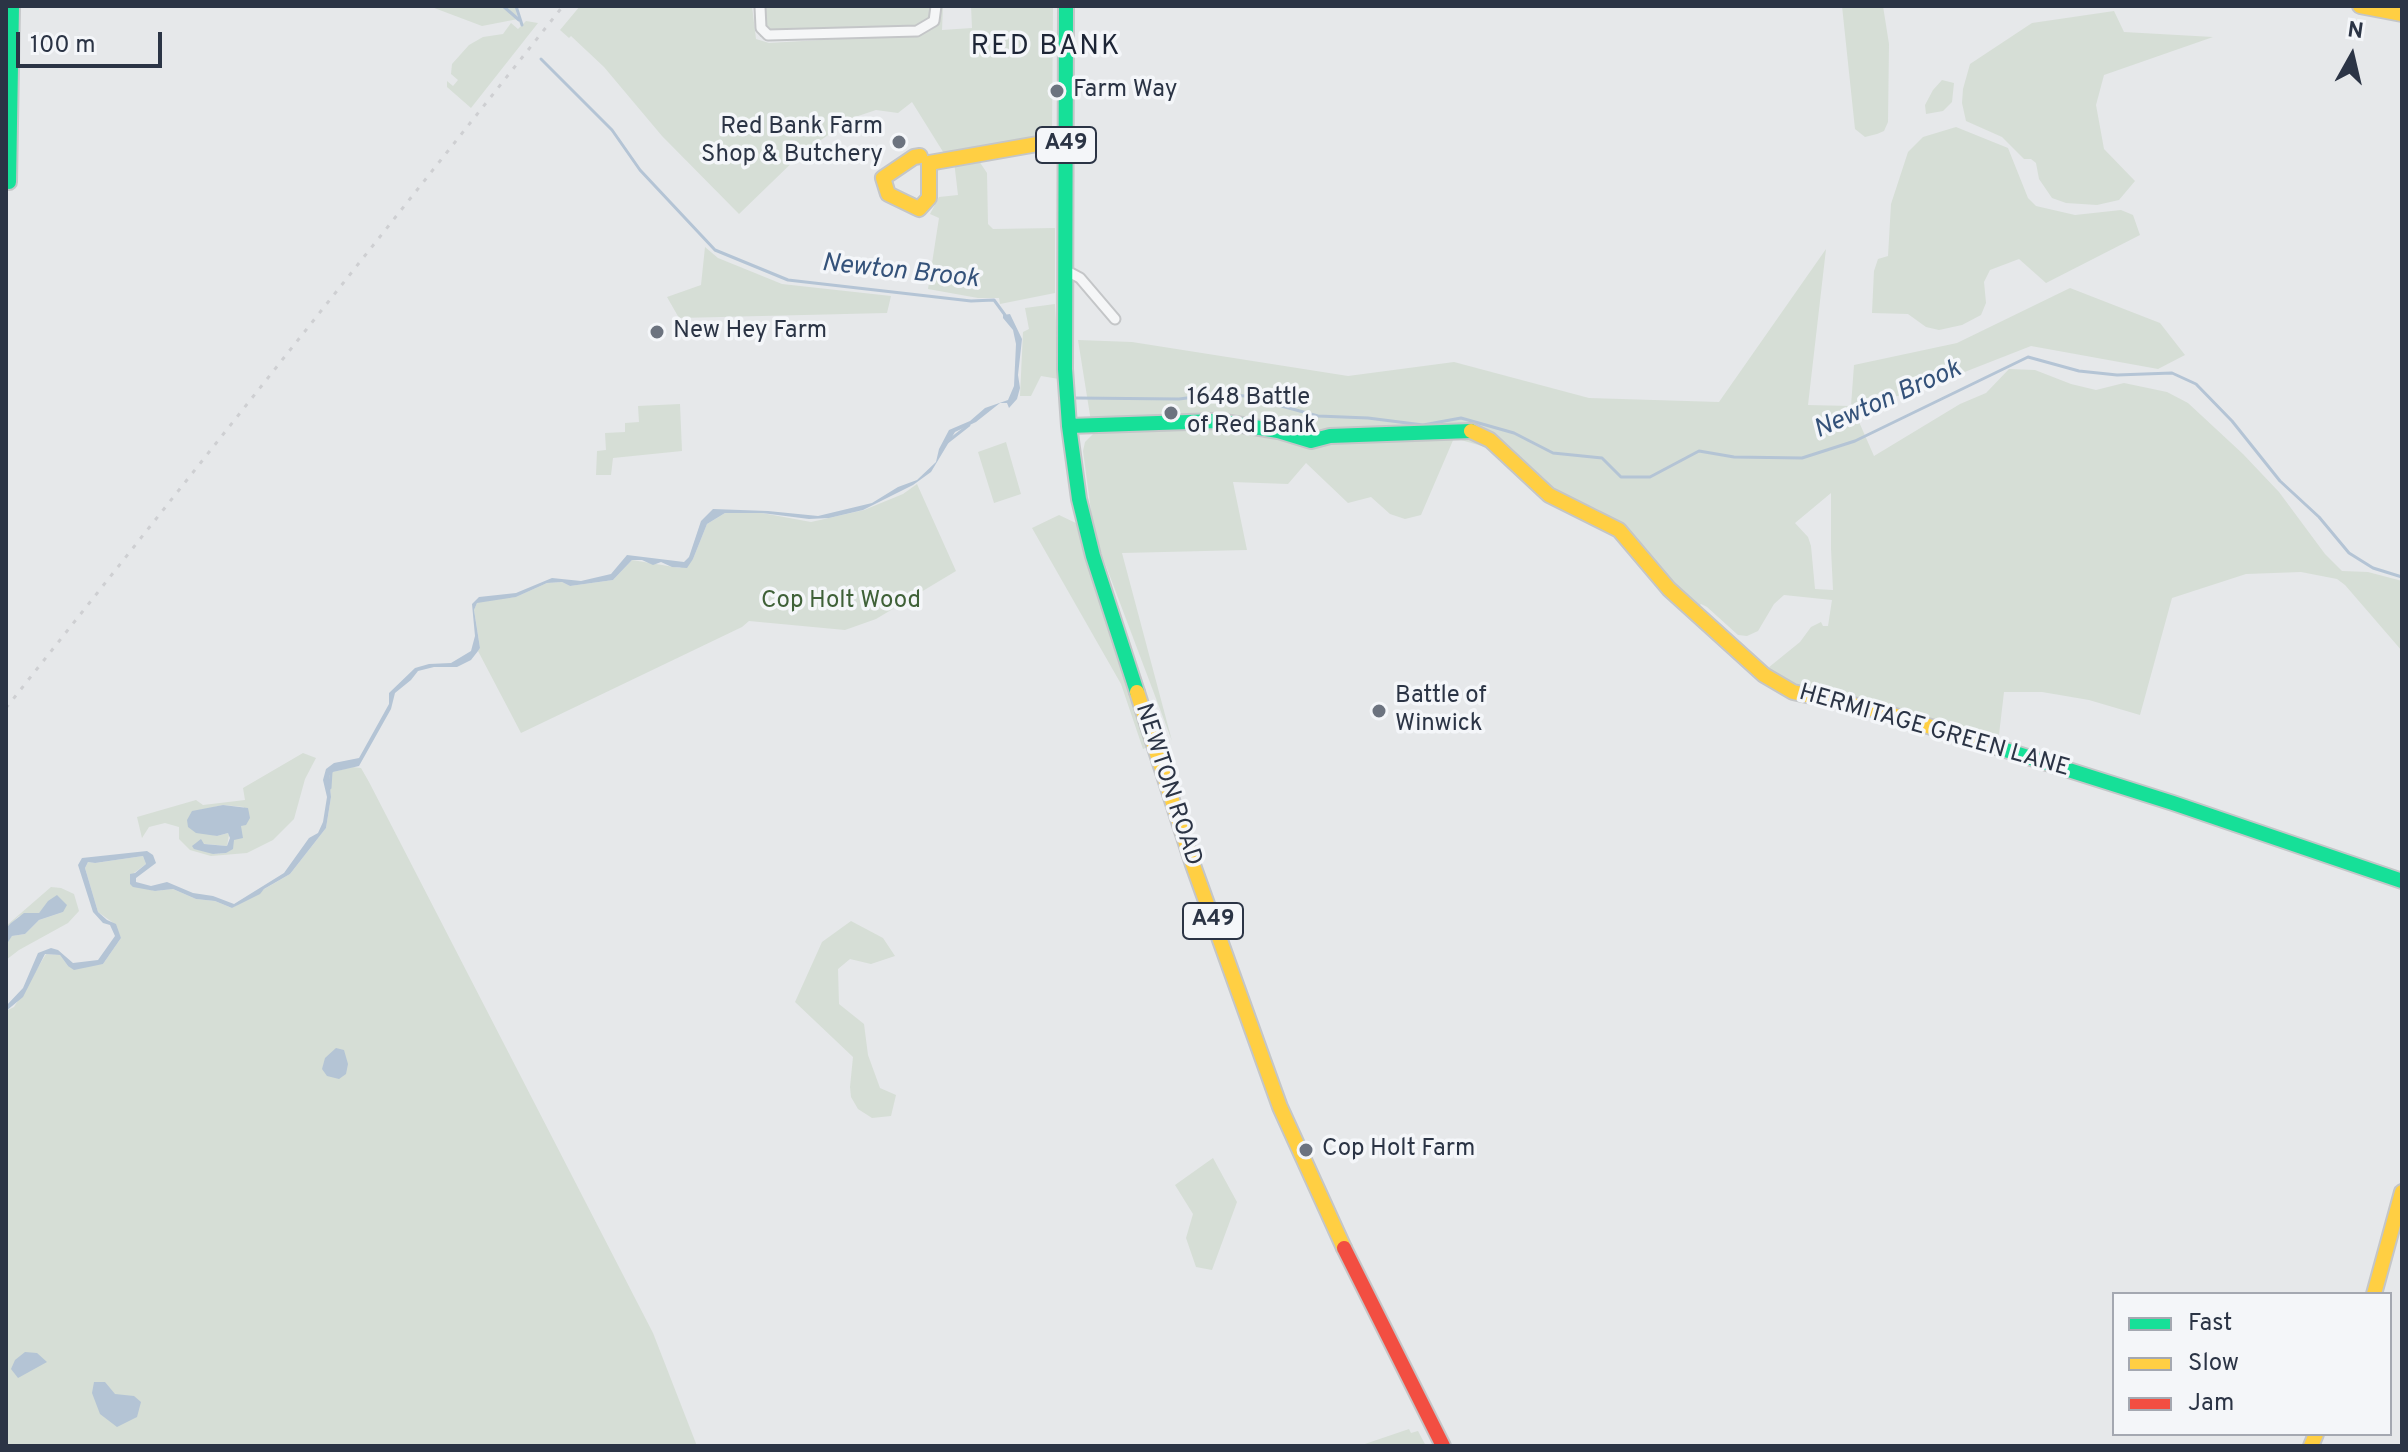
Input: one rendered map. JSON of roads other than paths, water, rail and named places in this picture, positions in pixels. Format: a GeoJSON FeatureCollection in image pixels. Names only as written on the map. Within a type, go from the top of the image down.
{"type":"FeatureCollection","features":[{"type":"Feature","properties":{"kind":"street"},"geometry":{"type":"LineString","coordinates":[[760,7],[761,28],[768,35],[917,31],[934,21],[936,6]]}},
{"type":"Feature","properties":{"kind":"street","name":"A49"},"geometry":{"type":"LineString","coordinates":[[1065,270],[1066,6]]}},
{"type":"Feature","properties":{"kind":"street"},"geometry":{"type":"LineString","coordinates":[[2360,6],[2402,14]]}},
{"type":"Feature","properties":{"kind":"street"},"geometry":{"type":"LineString","coordinates":[[9,182],[10,10]]}},
{"type":"Feature","properties":{"kind":"street"},"geometry":{"type":"LineString","coordinates":[[920,156],[883,178],[888,194],[919,209],[929,198],[929,163],[1066,139]]}},
{"type":"Feature","properties":{"kind":"street"},"geometry":{"type":"LineString","coordinates":[[1065,270],[1080,278],[1115,319]]}},
{"type":"Feature","properties":{"kind":"street","name":"NEWTON ROAD"},"geometry":{"type":"LineString","coordinates":[[1065,270],[1065,369],[1069,426],[1079,499],[1102,588],[1237,992],[1292,1137],[1443,1446]]}},
{"type":"Feature","properties":{"kind":"street","name":"HERMITAGE GREEN LANE"},"geometry":{"type":"LineString","coordinates":[[1069,426],[1218,421],[1278,431],[1311,441],[1330,436],[1475,432],[1490,440],[1549,495],[1619,530],[1669,589],[1764,675],[1793,692],[1914,721],[2173,803],[2402,881]]}},
{"type":"Feature","properties":{"kind":"street"},"geometry":{"type":"LineString","coordinates":[[2375,1292],[2402,1192]]}},
{"type":"Feature","properties":{"kind":"water"},"geometry":{"type":"Polygon","coordinates":[[[1010,314],[1022,339],[1017,399],[1009,408],[1007,403],[1000,403],[976,422],[955,432],[931,472],[913,485],[863,510],[829,518],[725,513],[707,524],[687,568],[632,560],[613,580],[570,586],[562,582],[547,583],[516,597],[477,603],[474,610],[478,651],[471,660],[457,667],[418,671],[395,693],[391,709],[359,766],[333,772],[329,776],[331,797],[326,828],[290,874],[232,908],[215,901],[196,899],[173,889],[155,891],[133,887],[130,874],[146,864],[143,856],[88,862],[85,868],[98,912],[116,924],[121,938],[103,964],[74,970],[60,955],[45,954],[23,997],[6,1011],[6,1006],[23,988],[38,953],[51,948],[73,963],[98,960],[115,936],[110,925],[103,923],[93,912],[78,865],[82,858],[147,851],[156,863],[136,878],[136,882],[151,886],[167,882],[234,904],[284,873],[309,838],[318,833],[323,822],[327,797],[323,780],[326,769],[334,763],[359,758],[389,704],[389,693],[415,668],[451,663],[471,651],[475,636],[472,604],[479,597],[516,593],[552,578],[581,581],[611,574],[627,555],[684,562],[689,557],[701,521],[713,509],[818,516],[872,503],[898,487],[917,480],[936,462],[949,430],[970,421],[985,408],[1008,400],[1014,386],[1016,344],[1013,330],[1003,315],[1010,314]]]}},
{"type":"Feature","properties":{"kind":"water"},"geometry":{"type":"Polygon","coordinates":[[[223,805],[248,808],[250,818],[246,825],[241,826],[243,838],[234,840],[233,849],[226,853],[213,854],[194,849],[192,846],[201,839],[204,844],[227,846],[228,833],[217,836],[196,833],[188,827],[187,820],[192,811],[223,805]]]}},
{"type":"Feature","properties":{"kind":"water"},"geometry":{"type":"Polygon","coordinates":[[[57,895],[67,905],[63,912],[39,920],[25,934],[12,936],[6,945],[6,928],[11,923],[24,913],[39,913],[57,895]]]}},
{"type":"Feature","properties":{"kind":"water"},"geometry":{"type":"Polygon","coordinates":[[[336,1048],[344,1050],[348,1064],[346,1074],[339,1079],[327,1076],[322,1069],[325,1058],[336,1048]]]}},
{"type":"Feature","properties":{"kind":"water"},"geometry":{"type":"Polygon","coordinates":[[[25,1352],[37,1353],[47,1362],[18,1378],[11,1369],[15,1360],[25,1352]]]}},
{"type":"Feature","properties":{"kind":"water"},"geometry":{"type":"Polygon","coordinates":[[[94,1382],[105,1382],[115,1394],[134,1396],[141,1402],[137,1417],[117,1427],[100,1414],[92,1393],[94,1382]]]}},
{"type":"Feature","properties":{"kind":"waterway"},"geometry":{"type":"LineString","coordinates":[[503,6],[519,20]]}},
{"type":"Feature","properties":{"kind":"waterway","name":"Newton Brook"},"geometry":{"type":"LineString","coordinates":[[516,6],[522,25]]}},
{"type":"Feature","properties":{"kind":"waterway","name":"Newton Brook"},"geometry":{"type":"LineString","coordinates":[[541,59],[612,130],[640,170],[715,250],[788,280],[971,301],[994,300],[1005,315]]}},
{"type":"Feature","properties":{"kind":"waterway","name":"Newton Brook"},"geometry":{"type":"LineString","coordinates":[[1076,398],[1179,399],[1219,394],[1245,396],[1318,416],[1423,425],[1461,418],[1514,433],[1553,453],[1602,458],[1621,477],[1650,477],[1699,451],[1734,457],[1802,458],[1855,441],[2028,357],[2079,371],[2117,375],[2172,373],[2196,384],[2232,421],[2280,481],[2319,517],[2349,553],[2373,568],[2402,577]]}},
{"type":"Feature","properties":{"kind":"waterway","name":"Newton Brook"},"geometry":{"type":"LineString","coordinates":[[946,443],[969,425]]}},
{"type":"Feature","properties":{"kind":"waterway","name":"Newton Brook"},"geometry":{"type":"LineString","coordinates":[[330,788],[331,772]]}},
{"type":"Feature","properties":{"kind":"railway"},"geometry":{"type":"LineString","coordinates":[[6,708],[563,6]]}},
{"type":"Feature","properties":{"kind":"place","name":"Farm Way"},"geometry":{"type":"Point","coordinates":[1057,91]}},
{"type":"Feature","properties":{"kind":"place","name":"Red Bank Farm Shop & Butchery"},"geometry":{"type":"Point","coordinates":[899,142]}},
{"type":"Feature","properties":{"kind":"place","name":"New Hey Farm"},"geometry":{"type":"Point","coordinates":[657,332]}},
{"type":"Feature","properties":{"kind":"place","name":"1648 Battle of Red Bank"},"geometry":{"type":"Point","coordinates":[1171,413]}},
{"type":"Feature","properties":{"kind":"place","name":"Battle of Winwick"},"geometry":{"type":"Point","coordinates":[1379,711]}},
{"type":"Feature","properties":{"kind":"place","name":"Cop Holt Farm"},"geometry":{"type":"Point","coordinates":[1306,1150]}},
{"type":"Feature","properties":{"kind":"district","name":"RED BANK"},"geometry":{"type":"Point","coordinates":[1046,48]}},
{"type":"Feature","properties":{"kind":"park label","name":"Cop Holt Wood"},"geometry":{"type":"Point","coordinates":[841,602]}}]}
